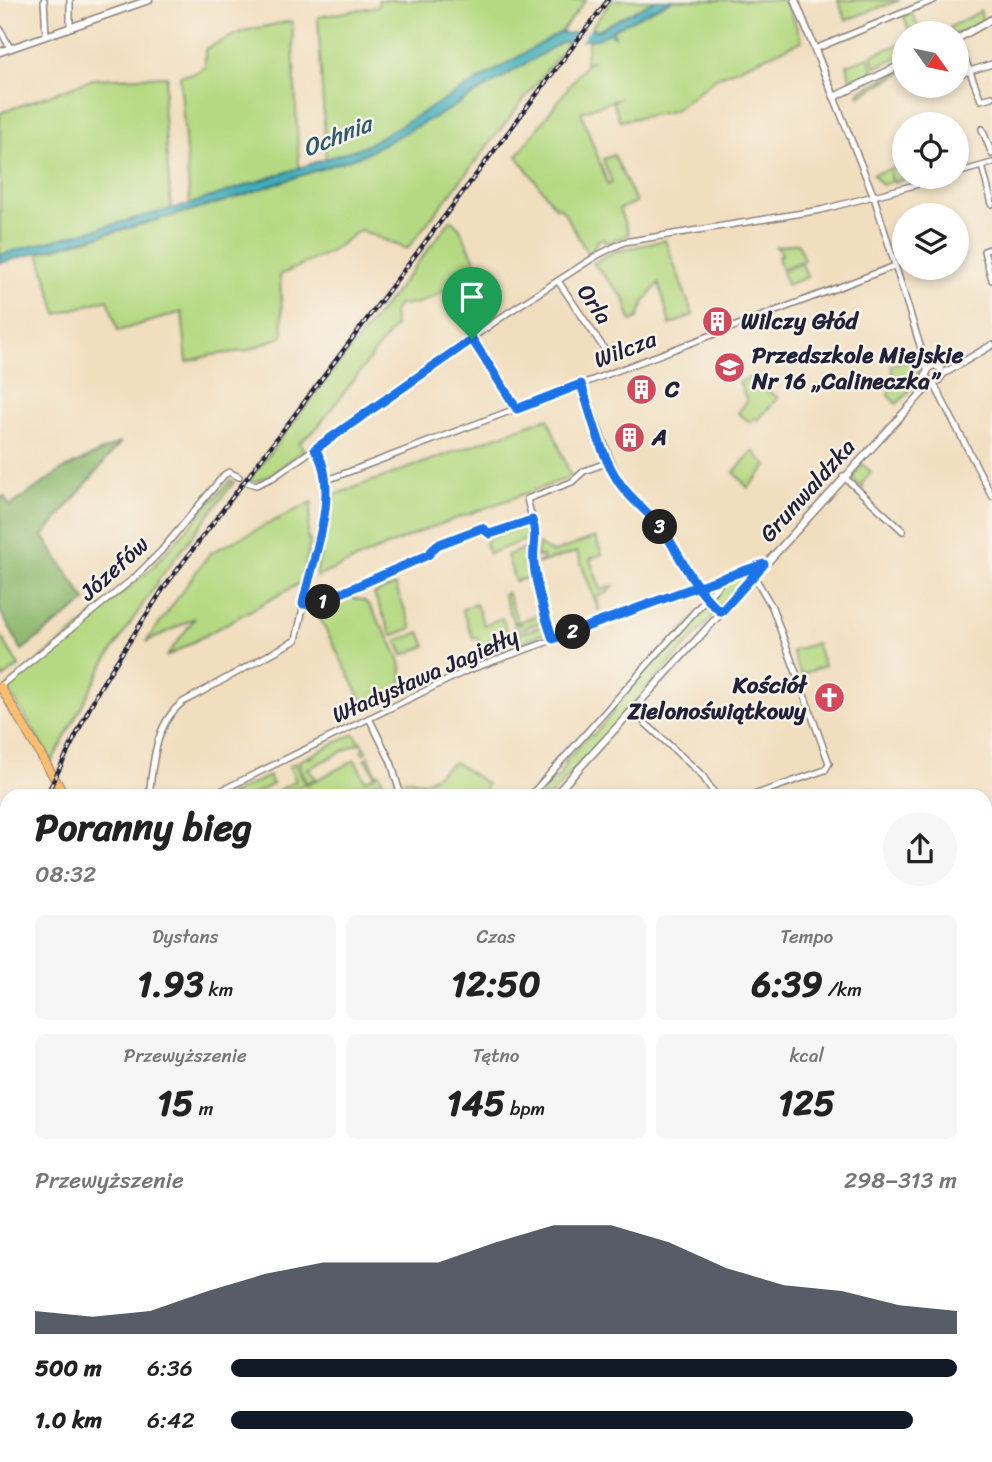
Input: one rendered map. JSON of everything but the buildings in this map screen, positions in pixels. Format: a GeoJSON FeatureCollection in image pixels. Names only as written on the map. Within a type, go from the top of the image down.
{"type":"FeatureCollection","features":[{"type":"Feature","properties":{"kind":"main road"},"geometry":{"type":"LineString","coordinates":[[1,685],[61,789]]}},
{"type":"Feature","properties":{"kind":"street"},"geometry":{"type":"LineString","coordinates":[[44,0],[46,36]]}},
{"type":"Feature","properties":{"kind":"street"},"geometry":{"type":"LineString","coordinates":[[69,0],[70,27]]}},
{"type":"Feature","properties":{"kind":"street"},"geometry":{"type":"LineString","coordinates":[[0,52],[149,0]]}},
{"type":"Feature","properties":{"kind":"street"},"geometry":{"type":"LineString","coordinates":[[795,0],[874,197],[892,256]]}},
{"type":"Feature","properties":{"kind":"street"},"geometry":{"type":"LineString","coordinates":[[815,49],[934,0]]}},
{"type":"Feature","properties":{"kind":"street"},"geometry":{"type":"LineString","coordinates":[[970,32],[992,19]]}},
{"type":"Feature","properties":{"kind":"street"},"geometry":{"type":"LineString","coordinates":[[970,34],[992,25]]}},
{"type":"Feature","properties":{"kind":"street"},"geometry":{"type":"LineString","coordinates":[[0,29],[10,48]]}},
{"type":"Feature","properties":{"kind":"street"},"geometry":{"type":"LineString","coordinates":[[992,64],[971,70],[981,100],[992,97]]}},
{"type":"Feature","properties":{"kind":"street"},"geometry":{"type":"LineString","coordinates":[[834,97],[892,69]]}},
{"type":"Feature","properties":{"kind":"street"},"geometry":{"type":"LineString","coordinates":[[982,129],[992,154]]}},
{"type":"Feature","properties":{"kind":"street"},"geometry":{"type":"LineString","coordinates":[[969,170],[992,163]]}},
{"type":"Feature","properties":{"kind":"street"},"geometry":{"type":"LineString","coordinates":[[982,166],[992,204]]}},
{"type":"Feature","properties":{"kind":"street"},"geometry":{"type":"LineString","coordinates":[[246,482],[256,485],[269,480],[558,281],[598,255],[633,239],[821,210],[902,189]]}},
{"type":"Feature","properties":{"kind":"street"},"geometry":{"type":"LineString","coordinates":[[992,248],[984,251],[991,265],[992,280]]}},
{"type":"Feature","properties":{"kind":"street","name":"Wilcza"},"geometry":{"type":"LineString","coordinates":[[327,480],[892,267]]}},
{"type":"Feature","properties":{"kind":"street"},"geometry":{"type":"LineString","coordinates":[[900,280],[942,395],[992,496]]}},
{"type":"Feature","properties":{"kind":"street","name":"Orla"},"geometry":{"type":"LineString","coordinates":[[558,281],[603,347]]}},
{"type":"Feature","properties":{"kind":"street"},"geometry":{"type":"LineString","coordinates":[[472,339],[517,409]]}},
{"type":"Feature","properties":{"kind":"street"},"geometry":{"type":"LineString","coordinates":[[936,375],[992,345]]}},
{"type":"Feature","properties":{"kind":"street"},"geometry":{"type":"LineString","coordinates":[[924,350],[927,368],[936,375]]}},
{"type":"Feature","properties":{"kind":"street","name":"Grunwaldzka"},"geometry":{"type":"LineString","coordinates":[[560,789],[936,375]]}},
{"type":"Feature","properties":{"kind":"street"},"geometry":{"type":"LineString","coordinates":[[581,384],[620,484],[662,528],[696,587],[705,599],[721,612]]}},
{"type":"Feature","properties":{"kind":"street"},"geometry":{"type":"LineString","coordinates":[[150,789],[159,739],[170,714],[183,702],[296,640],[327,498],[325,466],[315,449]]}},
{"type":"Feature","properties":{"kind":"street"},"geometry":{"type":"LineString","coordinates":[[553,639],[536,579],[533,557],[536,541],[527,499],[572,482],[584,471],[609,461]]}},
{"type":"Feature","properties":{"kind":"street","name":"Józefów"},"geometry":{"type":"LineString","coordinates":[[1,685],[152,561],[224,475],[229,472],[239,477]]}},
{"type":"Feature","properties":{"kind":"street"},"geometry":{"type":"LineString","coordinates":[[843,476],[903,531]]}},
{"type":"Feature","properties":{"kind":"street"},"geometry":{"type":"LineString","coordinates":[[303,604],[323,602],[428,555],[437,545],[482,528],[490,534],[532,520]]}},
{"type":"Feature","properties":{"kind":"street","name":"Władysława Jagiełły"},"geometry":{"type":"LineString","coordinates":[[224,789],[466,671],[764,564]]}},
{"type":"Feature","properties":{"kind":"street"},"geometry":{"type":"LineString","coordinates":[[738,572],[752,577],[762,586],[829,759],[828,767],[770,789]]}},
{"type":"Feature","properties":{"kind":"street"},"geometry":{"type":"LineString","coordinates":[[536,789],[726,576]]}},
{"type":"Feature","properties":{"kind":"street"},"geometry":{"type":"LineString","coordinates":[[632,711],[702,775],[711,789]]}},
{"type":"Feature","properties":{"kind":"street"},"geometry":{"type":"LineString","coordinates":[[369,718],[391,762],[399,789]]}},
{"type":"Feature","properties":{"kind":"green space"},"geometry":{"type":"Polygon","coordinates":[[[378,0],[586,0],[561,32],[365,146],[326,159],[318,17],[379,6],[378,0]]]}},
{"type":"Feature","properties":{"kind":"green space"},"geometry":{"type":"Polygon","coordinates":[[[612,0],[655,0],[596,31],[592,27],[612,0]]]}},
{"type":"Feature","properties":{"kind":"green space"},"geometry":{"type":"Polygon","coordinates":[[[672,0],[786,0],[802,41],[716,78],[673,111],[620,121],[613,102],[620,98],[581,112],[608,185],[612,183],[603,159],[614,155],[636,202],[619,209],[629,234],[607,244],[603,238],[596,242],[593,251],[588,254],[564,212],[559,207],[556,208],[517,156],[586,64],[594,60],[585,63],[589,39],[609,33],[614,35],[612,30],[672,0]]]}},
{"type":"Feature","properties":{"kind":"green space"},"geometry":{"type":"Polygon","coordinates":[[[838,0],[900,0],[846,20],[838,0]]]}},
{"type":"Feature","properties":{"kind":"green space"},"geometry":{"type":"Polygon","coordinates":[[[981,11],[982,22],[970,28],[970,21],[962,21],[981,11]]]}},
{"type":"Feature","properties":{"kind":"green space"},"geometry":{"type":"Polygon","coordinates":[[[912,13],[916,21],[906,21],[904,17],[912,13]]]}},
{"type":"Feature","properties":{"kind":"green space"},"geometry":{"type":"Polygon","coordinates":[[[292,21],[299,169],[190,205],[180,75],[193,74],[205,67],[205,49],[243,31],[292,21]]]}},
{"type":"Feature","properties":{"kind":"green space"},"geometry":{"type":"Polygon","coordinates":[[[562,41],[568,43],[407,249],[360,230],[330,252],[280,275],[283,336],[246,351],[211,355],[187,362],[182,312],[118,331],[108,299],[57,314],[39,253],[222,202],[362,155],[450,109],[562,41]]]}},
{"type":"Feature","properties":{"kind":"green space"},"geometry":{"type":"Polygon","coordinates":[[[892,47],[892,60],[876,67],[871,55],[892,47]]]}},
{"type":"Feature","properties":{"kind":"green space"},"geometry":{"type":"Polygon","coordinates":[[[868,57],[874,71],[851,82],[847,65],[868,57]]]}},
{"type":"Feature","properties":{"kind":"green space"},"geometry":{"type":"Polygon","coordinates":[[[892,75],[892,78],[859,96],[858,92],[892,75]]]}},
{"type":"Feature","properties":{"kind":"green space"},"geometry":{"type":"Polygon","coordinates":[[[167,76],[163,105],[171,209],[0,255],[0,113],[93,79],[167,76]]]}},
{"type":"Feature","properties":{"kind":"green space"},"geometry":{"type":"Polygon","coordinates":[[[892,169],[890,183],[882,185],[873,174],[892,169]]]}},
{"type":"Feature","properties":{"kind":"green space"},"geometry":{"type":"Polygon","coordinates":[[[451,220],[459,227],[478,266],[431,298],[399,304],[393,314],[395,326],[316,429],[299,443],[304,449],[271,475],[254,482],[249,480],[451,220]]]}},
{"type":"Feature","properties":{"kind":"green space"},"geometry":{"type":"Polygon","coordinates":[[[665,240],[693,315],[670,325],[659,283],[644,302],[638,318],[631,321],[624,298],[593,263],[613,252],[665,240]]]}},
{"type":"Feature","properties":{"kind":"green space"},"geometry":{"type":"Polygon","coordinates":[[[798,243],[804,260],[781,269],[778,255],[782,255],[776,247],[798,243]]]}},
{"type":"Feature","properties":{"kind":"green space"},"geometry":{"type":"Polygon","coordinates":[[[802,263],[807,277],[787,285],[782,271],[802,263]]]}},
{"type":"Feature","properties":{"kind":"green space"},"geometry":{"type":"Polygon","coordinates":[[[918,356],[919,369],[914,383],[896,404],[888,395],[894,379],[891,366],[918,356]]]}},
{"type":"Feature","properties":{"kind":"green space"},"geometry":{"type":"Polygon","coordinates":[[[757,375],[764,388],[778,398],[758,420],[755,418],[750,422],[738,413],[747,401],[739,382],[757,375]]]}},
{"type":"Feature","properties":{"kind":"green space"},"geometry":{"type":"Polygon","coordinates":[[[548,418],[571,477],[419,532],[316,577],[331,496],[548,418]]]}},
{"type":"Feature","properties":{"kind":"green space"},"geometry":{"type":"Polygon","coordinates":[[[121,442],[43,536],[86,601],[22,650],[0,611],[0,498],[4,496],[10,506],[62,470],[121,442]]]}},
{"type":"Feature","properties":{"kind":"green space"},"geometry":{"type":"Polygon","coordinates":[[[753,451],[767,466],[748,488],[734,472],[753,451]]]}},
{"type":"Feature","properties":{"kind":"green space"},"geometry":{"type":"Polygon","coordinates":[[[862,464],[871,472],[863,482],[863,489],[852,479],[862,464]]]}},
{"type":"Feature","properties":{"kind":"green space"},"geometry":{"type":"Polygon","coordinates":[[[231,480],[234,482],[162,575],[107,659],[52,761],[7,687],[152,568],[231,480]]]}},
{"type":"Feature","properties":{"kind":"green space"},"geometry":{"type":"Polygon","coordinates":[[[312,502],[307,536],[310,542],[302,582],[166,657],[195,618],[146,642],[210,553],[312,502]]]}},
{"type":"Feature","properties":{"kind":"green space"},"geometry":{"type":"Polygon","coordinates":[[[529,524],[533,534],[530,538],[489,554],[485,543],[488,539],[529,524]]]}},
{"type":"Feature","properties":{"kind":"green space"},"geometry":{"type":"Polygon","coordinates":[[[595,537],[602,554],[590,559],[601,590],[613,586],[607,593],[597,597],[599,611],[577,552],[536,564],[543,560],[542,556],[537,557],[539,544],[552,553],[595,537]]]}},
{"type":"Feature","properties":{"kind":"green space"},"geometry":{"type":"Polygon","coordinates":[[[532,546],[532,577],[515,581],[507,555],[532,546]]]}},
{"type":"Feature","properties":{"kind":"green space"},"geometry":{"type":"Polygon","coordinates":[[[742,575],[744,580],[724,604],[717,605],[710,599],[726,580],[742,575]]]}},
{"type":"Feature","properties":{"kind":"green space"},"geometry":{"type":"Polygon","coordinates":[[[395,585],[412,628],[392,636],[374,594],[395,585]]]}},
{"type":"Feature","properties":{"kind":"green space"},"geometry":{"type":"Polygon","coordinates":[[[507,592],[518,622],[541,614],[542,621],[517,631],[514,623],[523,625],[513,621],[503,594],[507,592]]]}},
{"type":"Feature","properties":{"kind":"green space"},"geometry":{"type":"Polygon","coordinates":[[[349,597],[365,601],[371,608],[396,653],[402,676],[392,697],[371,699],[364,704],[318,615],[349,597]]]}},
{"type":"Feature","properties":{"kind":"green space"},"geometry":{"type":"Polygon","coordinates":[[[476,604],[484,625],[502,618],[508,634],[480,645],[477,637],[473,638],[462,609],[476,604]]]}},
{"type":"Feature","properties":{"kind":"green space"},"geometry":{"type":"Polygon","coordinates":[[[702,609],[711,609],[712,617],[557,789],[540,789],[544,785],[547,787],[562,774],[560,772],[567,764],[565,762],[590,734],[593,736],[615,710],[613,708],[702,609]]]}},
{"type":"Feature","properties":{"kind":"green space"},"geometry":{"type":"Polygon","coordinates":[[[543,626],[547,632],[520,642],[518,634],[543,626]]]}},
{"type":"Feature","properties":{"kind":"green space"},"geometry":{"type":"Polygon","coordinates":[[[420,632],[426,646],[403,655],[397,641],[420,632]]]}},
{"type":"Feature","properties":{"kind":"green space"},"geometry":{"type":"Polygon","coordinates":[[[0,634],[19,666],[3,678],[0,674],[0,634]]]}},
{"type":"Feature","properties":{"kind":"green space"},"geometry":{"type":"Polygon","coordinates":[[[509,637],[507,647],[484,655],[481,648],[509,637]]]}},
{"type":"Feature","properties":{"kind":"green space"},"geometry":{"type":"Polygon","coordinates":[[[816,643],[824,666],[801,675],[792,651],[816,643]]]}},
{"type":"Feature","properties":{"kind":"green space"},"geometry":{"type":"Polygon","coordinates":[[[354,734],[360,742],[307,769],[316,778],[306,783],[299,761],[309,756],[309,759],[311,755],[313,757],[315,753],[354,734]]]}},
{"type":"Feature","properties":{"kind":"green space"},"geometry":{"type":"Polygon","coordinates":[[[369,756],[376,774],[379,773],[383,781],[344,789],[307,789],[306,785],[355,760],[365,780],[375,776],[367,760],[364,760],[369,756]]]}},
{"type":"Feature","properties":{"kind":"green space"},"geometry":{"type":"Polygon","coordinates":[[[454,762],[487,784],[485,789],[420,789],[422,782],[425,783],[454,762]]]}},
{"type":"Feature","properties":{"kind":"green space"},"geometry":{"type":"Polygon","coordinates":[[[296,763],[305,784],[292,789],[281,789],[296,781],[289,766],[296,763]]]}},
{"type":"Feature","properties":{"kind":"green space"},"geometry":{"type":"Polygon","coordinates":[[[269,776],[273,784],[263,789],[242,789],[269,776]]]}},
{"type":"Feature","properties":{"kind":"green space"},"geometry":{"type":"Polygon","coordinates":[[[405,779],[421,782],[418,789],[406,789],[405,779]]]}},
{"type":"Feature","properties":{"kind":"water"},"geometry":{"type":"Polygon","coordinates":[[[655,0],[672,0],[612,30],[615,36],[608,33],[598,39],[562,42],[450,109],[362,155],[222,202],[0,263],[0,255],[190,204],[365,146],[561,32],[567,34],[593,28],[597,31],[655,0]]]}},
{"type":"Feature","properties":{"kind":"pier"},"geometry":{"type":"Polygon","coordinates":[[[593,25],[578,45],[566,46],[581,26],[593,25]]]}},
{"type":"Feature","properties":{"kind":"railway"},"geometry":{"type":"LineString","coordinates":[[49,789],[99,689],[163,589],[608,0]]}},
{"type":"Feature","properties":{"kind":"place","name":"Wilczy Głód"},"geometry":{"type":"Point","coordinates":[718,321]}},
{"type":"Feature","properties":{"kind":"place","name":"Przedszkole Miejskie Nr 16 „Calineczka”"},"geometry":{"type":"Point","coordinates":[729,368]}},
{"type":"Feature","properties":{"kind":"place","name":"C"},"geometry":{"type":"Point","coordinates":[642,389]}},
{"type":"Feature","properties":{"kind":"place","name":"A"},"geometry":{"type":"Point","coordinates":[629,437]}},
{"type":"Feature","properties":{"kind":"place","name":"Kościół Zielonoświątkowy"},"geometry":{"type":"Point","coordinates":[829,698]}},
{"type":"Feature","properties":{"kind":"route"},"geometry":{"type":"LineString","coordinates":[[472,339],[315,449],[325,466],[327,498],[303,604],[314,605],[428,555],[437,545],[482,528],[490,534],[532,520],[536,541],[533,557],[536,579],[553,639],[690,589],[696,587],[751,567],[764,564],[721,612],[705,599],[696,587],[681,557],[651,514],[620,484],[598,434],[581,384],[517,409],[472,339]]}},
{"type":"Feature","properties":{"kind":"water label","name":"Ochnia"},"geometry":{"type":"Point","coordinates":[337,136]}}]}
